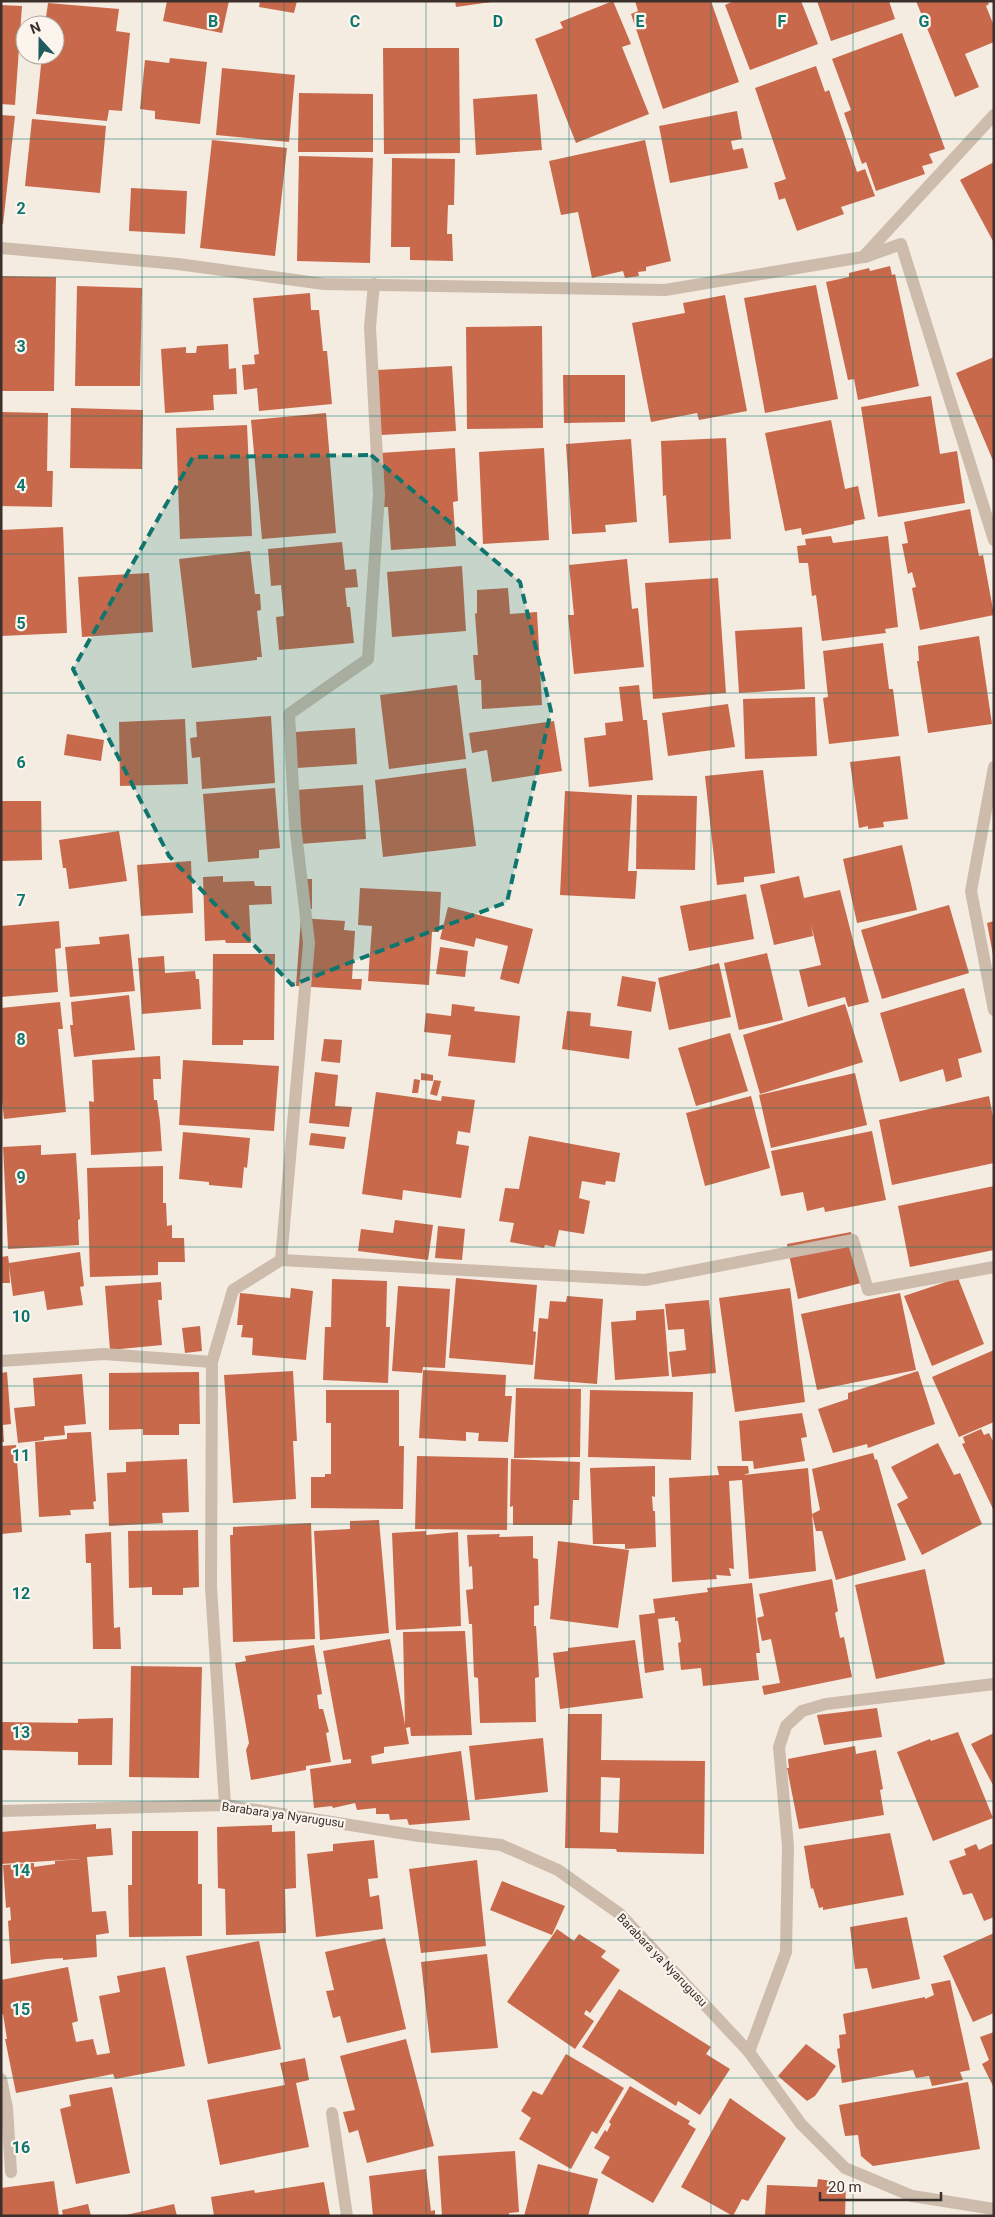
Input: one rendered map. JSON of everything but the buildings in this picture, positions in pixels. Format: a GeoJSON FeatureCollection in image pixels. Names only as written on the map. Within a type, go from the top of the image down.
{"type":"FeatureCollection","features":[{"type":"Feature","properties":{"kind":"street"},"geometry":{"type":"LineString","coordinates":[[863,258],[994,115]]}},
{"type":"Feature","properties":{"kind":"street"},"geometry":{"type":"LineString","coordinates":[[1,248],[178,264],[324,284],[665,290],[863,258],[900,244],[994,540]]}},
{"type":"Feature","properties":{"kind":"street"},"geometry":{"type":"LineString","coordinates":[[281,1260],[309,943],[295,825],[289,714],[368,659],[379,495],[370,327],[374,284]]}},
{"type":"Feature","properties":{"kind":"street"},"geometry":{"type":"LineString","coordinates":[[994,767],[970,891],[994,1010]]}},
{"type":"Feature","properties":{"kind":"street"},"geometry":{"type":"LineString","coordinates":[[225,1805],[211,1587],[212,1362],[233,1290],[281,1260],[645,1280],[852,1240],[868,1290],[994,1267]]}},
{"type":"Feature","properties":{"kind":"street"},"geometry":{"type":"LineString","coordinates":[[1,1361],[104,1354],[212,1362]]}},
{"type":"Feature","properties":{"kind":"street"},"geometry":{"type":"LineString","coordinates":[[749,2052],[786,1952],[788,1846],[779,1747],[786,1726],[802,1711],[826,1704],[994,1684]]}},
{"type":"Feature","properties":{"kind":"street","name":"Barabara ya Nyarugusu"},"geometry":{"type":"LineString","coordinates":[[1,1811],[225,1805],[419,1836],[501,1845],[558,1870],[620,1914],[749,2052],[801,2124],[845,2168],[912,2196],[994,2209]]}},
{"type":"Feature","properties":{"kind":"street"},"geometry":{"type":"LineString","coordinates":[[1,2079],[7,2108],[11,2172]]}},
{"type":"Feature","properties":{"kind":"street"},"geometry":{"type":"LineString","coordinates":[[332,2113],[347,2216]]}},
{"type":"Feature","properties":{"kind":"highlighted area"},"geometry":{"type":"Polygon","coordinates":[[[371,455],[520,582],[551,711],[507,902],[292,985],[169,856],[73,669],[193,457],[371,455]]]}}]}
